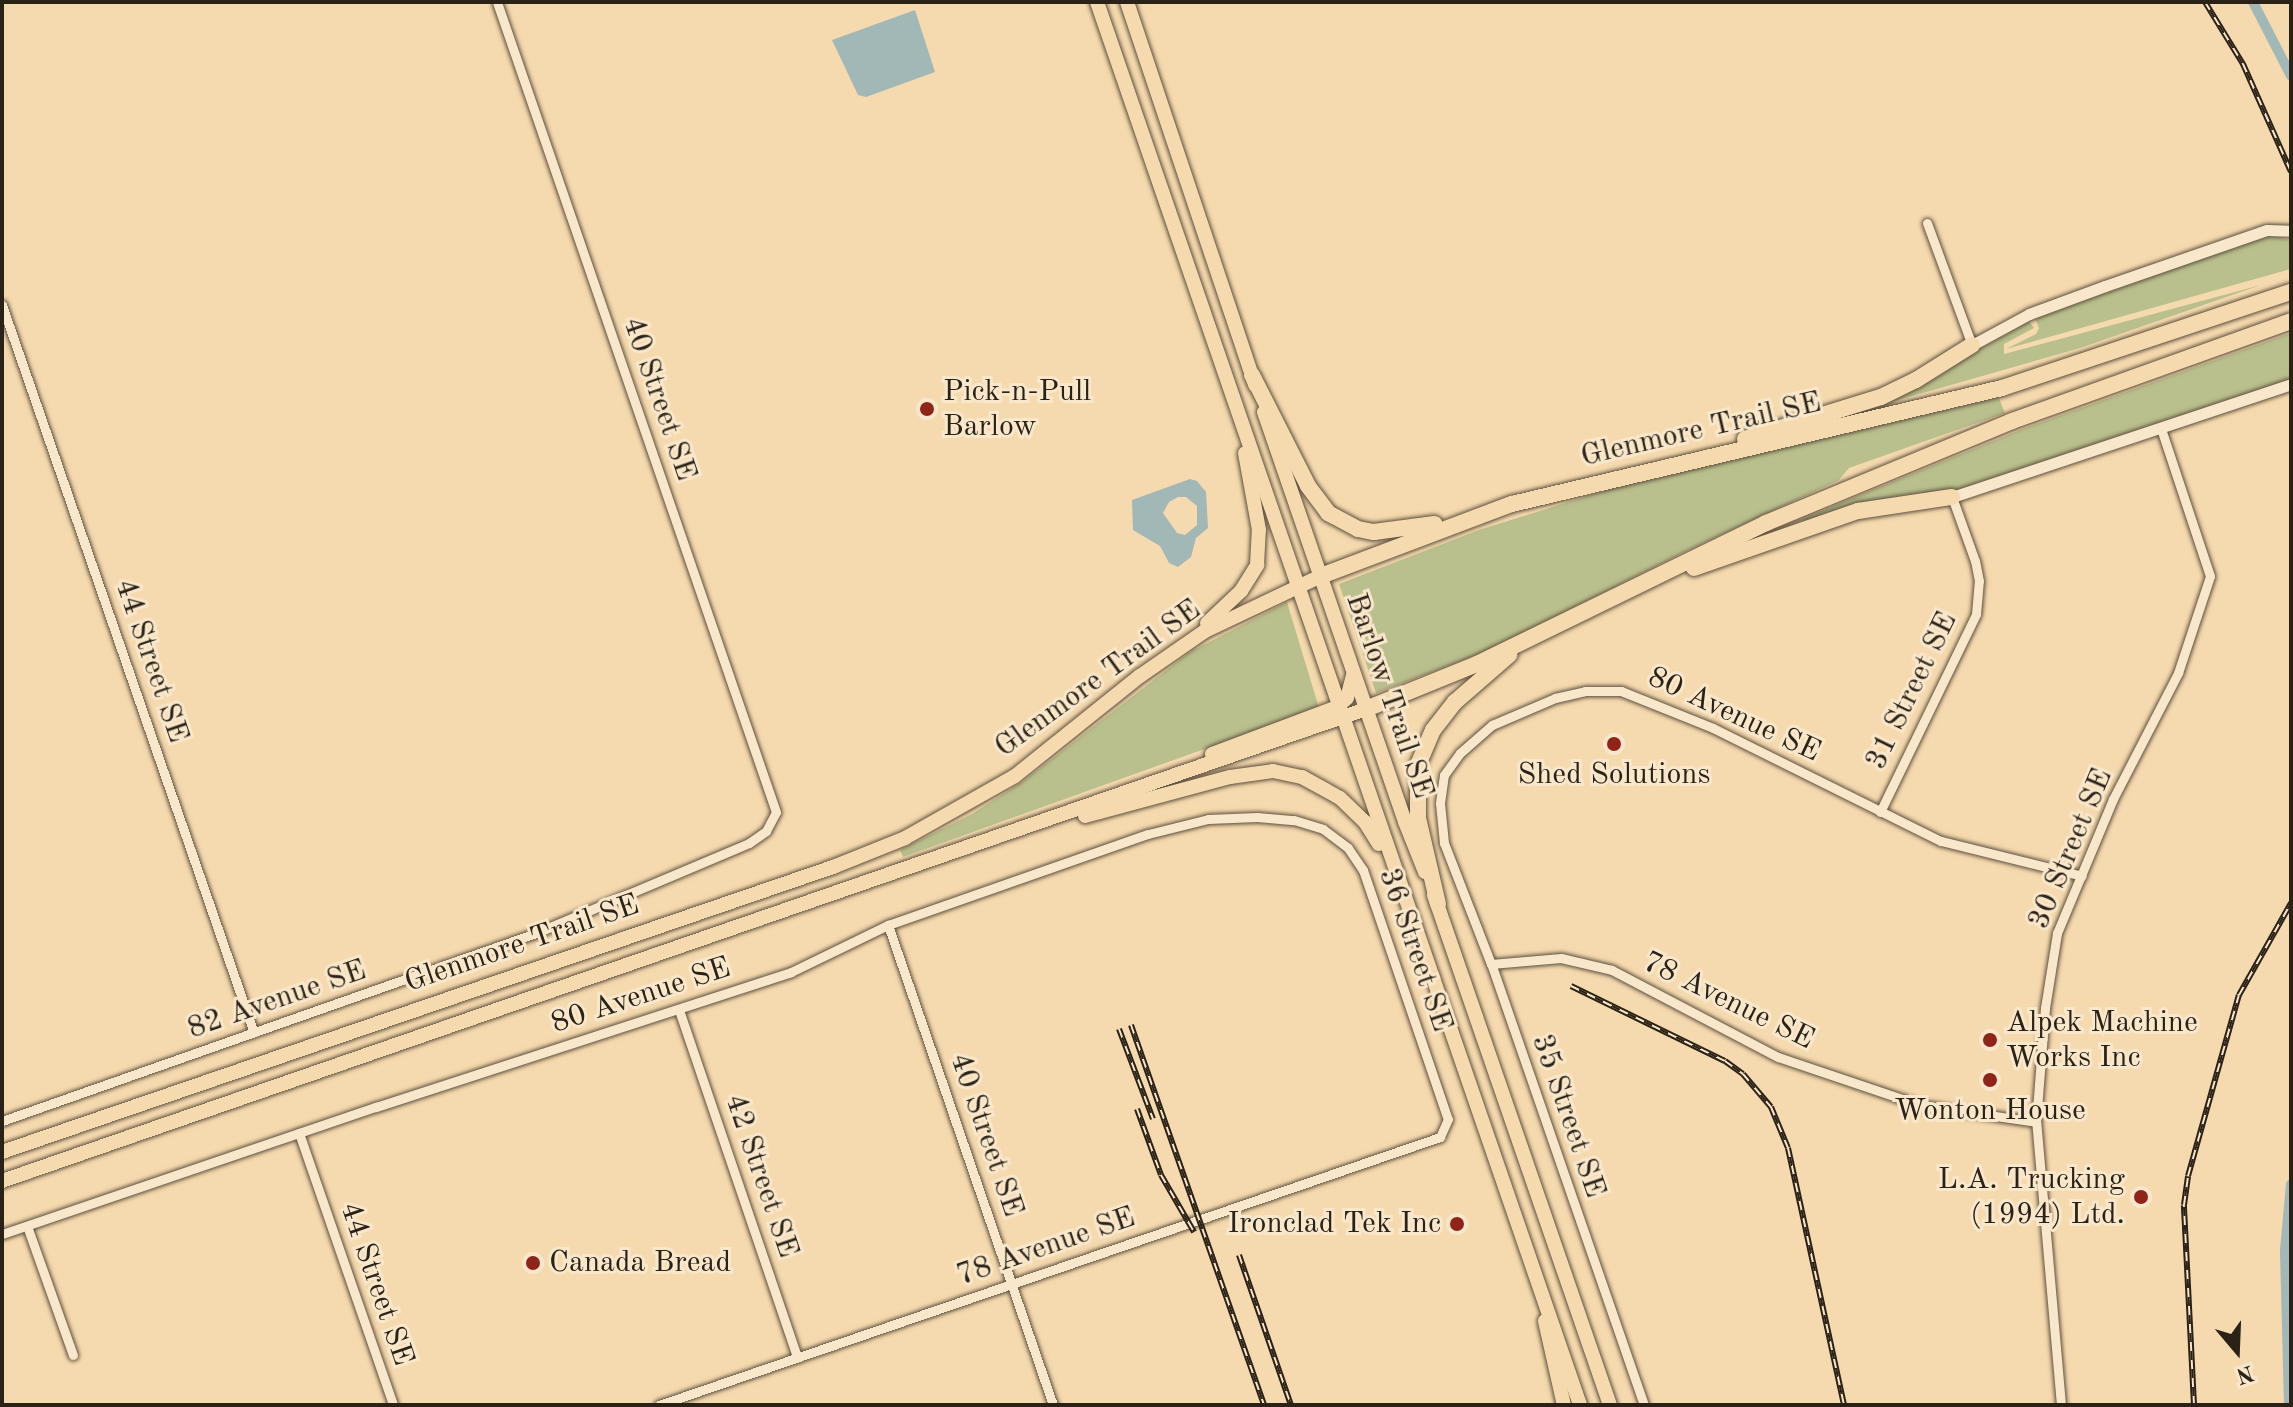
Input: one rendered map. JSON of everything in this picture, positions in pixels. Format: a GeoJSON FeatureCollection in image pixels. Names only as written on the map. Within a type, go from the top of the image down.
{"type":"FeatureCollection","features":[{"type":"Feature","properties":{"kind":"highway","name":"Glenmore Trail SE"},"geometry":{"type":"LineString","coordinates":[[1321,576],[1479,515],[1597,482],[2002,388],[2291,292]]}},
{"type":"Feature","properties":{"kind":"highway"},"geometry":{"type":"LineString","coordinates":[[1366,709],[1526,641],[1766,523],[2012,421],[2291,321]]}},
{"type":"Feature","properties":{"kind":"highway"},"geometry":{"type":"LineString","coordinates":[[1597,482],[1864,403],[1916,380],[1972,345]]}},
{"type":"Feature","properties":{"kind":"highway"},"geometry":{"type":"LineString","coordinates":[[1252,375],[1316,501],[1343,522],[1374,532],[1479,515]]}},
{"type":"Feature","properties":{"kind":"highway"},"geometry":{"type":"LineString","coordinates":[[1617,596],[1848,514],[1889,504],[1952,497]]}},
{"type":"Feature","properties":{"kind":"highway"},"geometry":{"type":"LineString","coordinates":[[1438,904],[1418,818],[1418,765],[1433,730],[1455,702],[1526,641]]}},
{"type":"Feature","properties":{"kind":"main road","name":"Barlow Trail SE"},"geometry":{"type":"LineString","coordinates":[[1097,2],[1235,398],[1339,713],[1580,1405]]}},
{"type":"Feature","properties":{"kind":"main road","name":"Barlow Trail SE"},"geometry":{"type":"LineString","coordinates":[[1127,2],[1366,709],[1405,822],[1438,904],[1610,1405]]}},
{"type":"Feature","properties":{"kind":"main road"},"geometry":{"type":"LineString","coordinates":[[1170,654],[1227,607],[1250,580],[1257,565],[1259,530],[1235,398]]}},
{"type":"Feature","properties":{"kind":"main road","name":"Glenmore Trail SE"},"geometry":{"type":"LineString","coordinates":[[2,1152],[833,867],[905,838],[1015,776],[1170,654],[1205,631],[1321,576]]}},
{"type":"Feature","properties":{"kind":"main road"},"geometry":{"type":"LineString","coordinates":[[1339,713],[1354,673]]}},
{"type":"Feature","properties":{"kind":"main road"},"geometry":{"type":"LineString","coordinates":[[1339,713],[1366,709]]}},
{"type":"Feature","properties":{"kind":"main road","name":"Glenmore Trail SE"},"geometry":{"type":"LineString","coordinates":[[2,1181],[1139,788],[1242,740],[1339,713]]}},
{"type":"Feature","properties":{"kind":"main road"},"geometry":{"type":"LineString","coordinates":[[1025,828],[1068,821],[1230,777],[1273,771],[1302,777],[1340,798],[1365,822],[1399,884]]}},
{"type":"Feature","properties":{"kind":"main road"},"geometry":{"type":"LineString","coordinates":[[1542,1293],[1548,1340],[1564,1405]]}},
{"type":"Feature","properties":{"kind":"street","name":"40 Street SE"},"geometry":{"type":"LineString","coordinates":[[497,2],[776,812]]}},
{"type":"Feature","properties":{"kind":"street"},"geometry":{"type":"LineString","coordinates":[[1927,223],[1972,345],[2029,314],[2063,301],[2267,230],[2291,231]]}},
{"type":"Feature","properties":{"kind":"street","name":"44 Street SE"},"geometry":{"type":"LineString","coordinates":[[2,305],[254,1033]]}},
{"type":"Feature","properties":{"kind":"street"},"geometry":{"type":"LineString","coordinates":[[1952,497],[2291,384]]}},
{"type":"Feature","properties":{"kind":"street","name":"30 Street SE"},"geometry":{"type":"LineString","coordinates":[[2061,1405],[2036,1122],[2045,1008],[2057,933],[2113,799],[2178,673],[2210,576],[2161,429]]}},
{"type":"Feature","properties":{"kind":"street","name":"31 Street SE"},"geometry":{"type":"LineString","coordinates":[[1880,812],[1976,614],[1979,581],[1975,561],[1952,497]]}},
{"type":"Feature","properties":{"kind":"street","name":"80 Avenue SE"},"geometry":{"type":"LineString","coordinates":[[1444,843],[1440,803],[1444,775],[1460,753],[1492,725],[1555,698],[1585,691],[1621,691],[1646,698],[1941,841],[2082,876]]}},
{"type":"Feature","properties":{"kind":"street","name":"82 Avenue SE"},"geometry":{"type":"LineString","coordinates":[[2,1121],[564,921],[749,843],[766,831],[776,812]]}},
{"type":"Feature","properties":{"kind":"street","name":"80 Avenue SE"},"geometry":{"type":"LineString","coordinates":[[2,1234],[791,972],[888,925],[1148,834],[1208,819],[1294,820]]}},
{"type":"Feature","properties":{"kind":"street","name":"36 Street SE"},"geometry":{"type":"LineString","coordinates":[[1294,820],[1323,829],[1348,848],[1363,870],[1448,1119],[1446,1130]]}},
{"type":"Feature","properties":{"kind":"street","name":"35 Street SE"},"geometry":{"type":"LineString","coordinates":[[1444,843],[1491,964],[1644,1405]]}},
{"type":"Feature","properties":{"kind":"street","name":"40 Street SE"},"geometry":{"type":"LineString","coordinates":[[888,925],[1053,1405]]}},
{"type":"Feature","properties":{"kind":"street","name":"78 Avenue SE"},"geometry":{"type":"LineString","coordinates":[[1491,964],[1561,958],[1612,970],[1778,1057],[1920,1105],[2036,1122]]}},
{"type":"Feature","properties":{"kind":"street","name":"42 Street SE"},"geometry":{"type":"LineString","coordinates":[[679,1010],[797,1357]]}},
{"type":"Feature","properties":{"kind":"street","name":"78 Avenue SE"},"geometry":{"type":"LineString","coordinates":[[659,1405],[1440,1137],[1446,1130]]}},
{"type":"Feature","properties":{"kind":"street","name":"44 Street SE"},"geometry":{"type":"LineString","coordinates":[[299,1133],[393,1405]]}},
{"type":"Feature","properties":{"kind":"street"},"geometry":{"type":"LineString","coordinates":[[27,1226],[73,1355]]}},
{"type":"Feature","properties":{"kind":"green space"},"geometry":{"type":"Polygon","coordinates":[[[2267,235],[2291,240],[2291,269],[2006,349],[2036,334],[2039,328],[2035,318],[2267,235]]]}},
{"type":"Feature","properties":{"kind":"green space"},"geometry":{"type":"Polygon","coordinates":[[[2261,285],[2080,348],[1881,405],[2029,321],[2034,328],[2004,344],[2004,354],[2261,285]]]}},
{"type":"Feature","properties":{"kind":"green space"},"geometry":{"type":"Polygon","coordinates":[[[2291,333],[2291,380],[1979,485],[1804,523],[1803,519],[2023,429],[2291,333]]]}},
{"type":"Feature","properties":{"kind":"green space"},"geometry":{"type":"Polygon","coordinates":[[[1998,396],[2005,413],[1849,468],[1839,480],[1682,553],[1487,651],[1376,693],[1339,584],[1479,530],[1623,485],[1998,396]]]}},
{"type":"Feature","properties":{"kind":"green space"},"geometry":{"type":"Polygon","coordinates":[[[1287,602],[1319,708],[903,857],[900,850],[972,814],[1022,782],[1190,652],[1287,602]]]}},
{"type":"Feature","properties":{"kind":"water"},"geometry":{"type":"Polygon","coordinates":[[[915,10],[935,72],[866,97],[858,95],[832,40],[915,10]]]}},
{"type":"Feature","properties":{"kind":"water"},"geometry":{"type":"Polygon","coordinates":[[[1190,479],[1197,481],[1206,492],[1208,528],[1196,538],[1191,557],[1178,567],[1169,563],[1160,546],[1133,530],[1132,500],[1190,479]],[[1186,497],[1169,502],[1163,513],[1177,533],[1185,535],[1197,525],[1197,506],[1186,497]]]}},
{"type":"Feature","properties":{"kind":"waterway"},"geometry":{"type":"LineString","coordinates":[[2253,2],[2291,76]]}},
{"type":"Feature","properties":{"kind":"waterway"},"geometry":{"type":"LineString","coordinates":[[2289,1405],[2285,1250],[2291,1184]]}},
{"type":"Feature","properties":{"kind":"railway"},"geometry":{"type":"LineString","coordinates":[[2205,2],[2243,64],[2291,172]]}},
{"type":"Feature","properties":{"kind":"railway"},"geometry":{"type":"LineString","coordinates":[[2194,1405],[2184,1205],[2188,1176],[2239,995],[2291,903]]}},
{"type":"Feature","properties":{"kind":"railway"},"geometry":{"type":"LineString","coordinates":[[1571,986],[1725,1061],[1743,1074],[1771,1107],[1788,1148],[1844,1405]]}},
{"type":"Feature","properties":{"kind":"railway"},"geometry":{"type":"LineString","coordinates":[[1131,1025],[1264,1405]]}},
{"type":"Feature","properties":{"kind":"railway"},"geometry":{"type":"LineString","coordinates":[[1119,1029],[1153,1119]]}},
{"type":"Feature","properties":{"kind":"railway"},"geometry":{"type":"LineString","coordinates":[[1137,1109],[1161,1175],[1194,1232]]}},
{"type":"Feature","properties":{"kind":"railway"},"geometry":{"type":"LineString","coordinates":[[1239,1255],[1291,1405]]}},
{"type":"Feature","properties":{"kind":"place","name":"Pick-n-Pull Barlow"},"geometry":{"type":"Point","coordinates":[927,409]}},
{"type":"Feature","properties":{"kind":"place","name":"Shed Solutions"},"geometry":{"type":"Point","coordinates":[1614,744]}},
{"type":"Feature","properties":{"kind":"place","name":"Alpek Machine Works Inc"},"geometry":{"type":"Point","coordinates":[1990,1040]}},
{"type":"Feature","properties":{"kind":"place","name":"Wonton House"},"geometry":{"type":"Point","coordinates":[1990,1080]}},
{"type":"Feature","properties":{"kind":"place","name":"L.A. Trucking (1994) Ltd."},"geometry":{"type":"Point","coordinates":[2141,1197]}},
{"type":"Feature","properties":{"kind":"place","name":"Ironclad Tek Inc"},"geometry":{"type":"Point","coordinates":[1457,1224]}},
{"type":"Feature","properties":{"kind":"place","name":"Canada Bread"},"geometry":{"type":"Point","coordinates":[533,1263]}}]}
